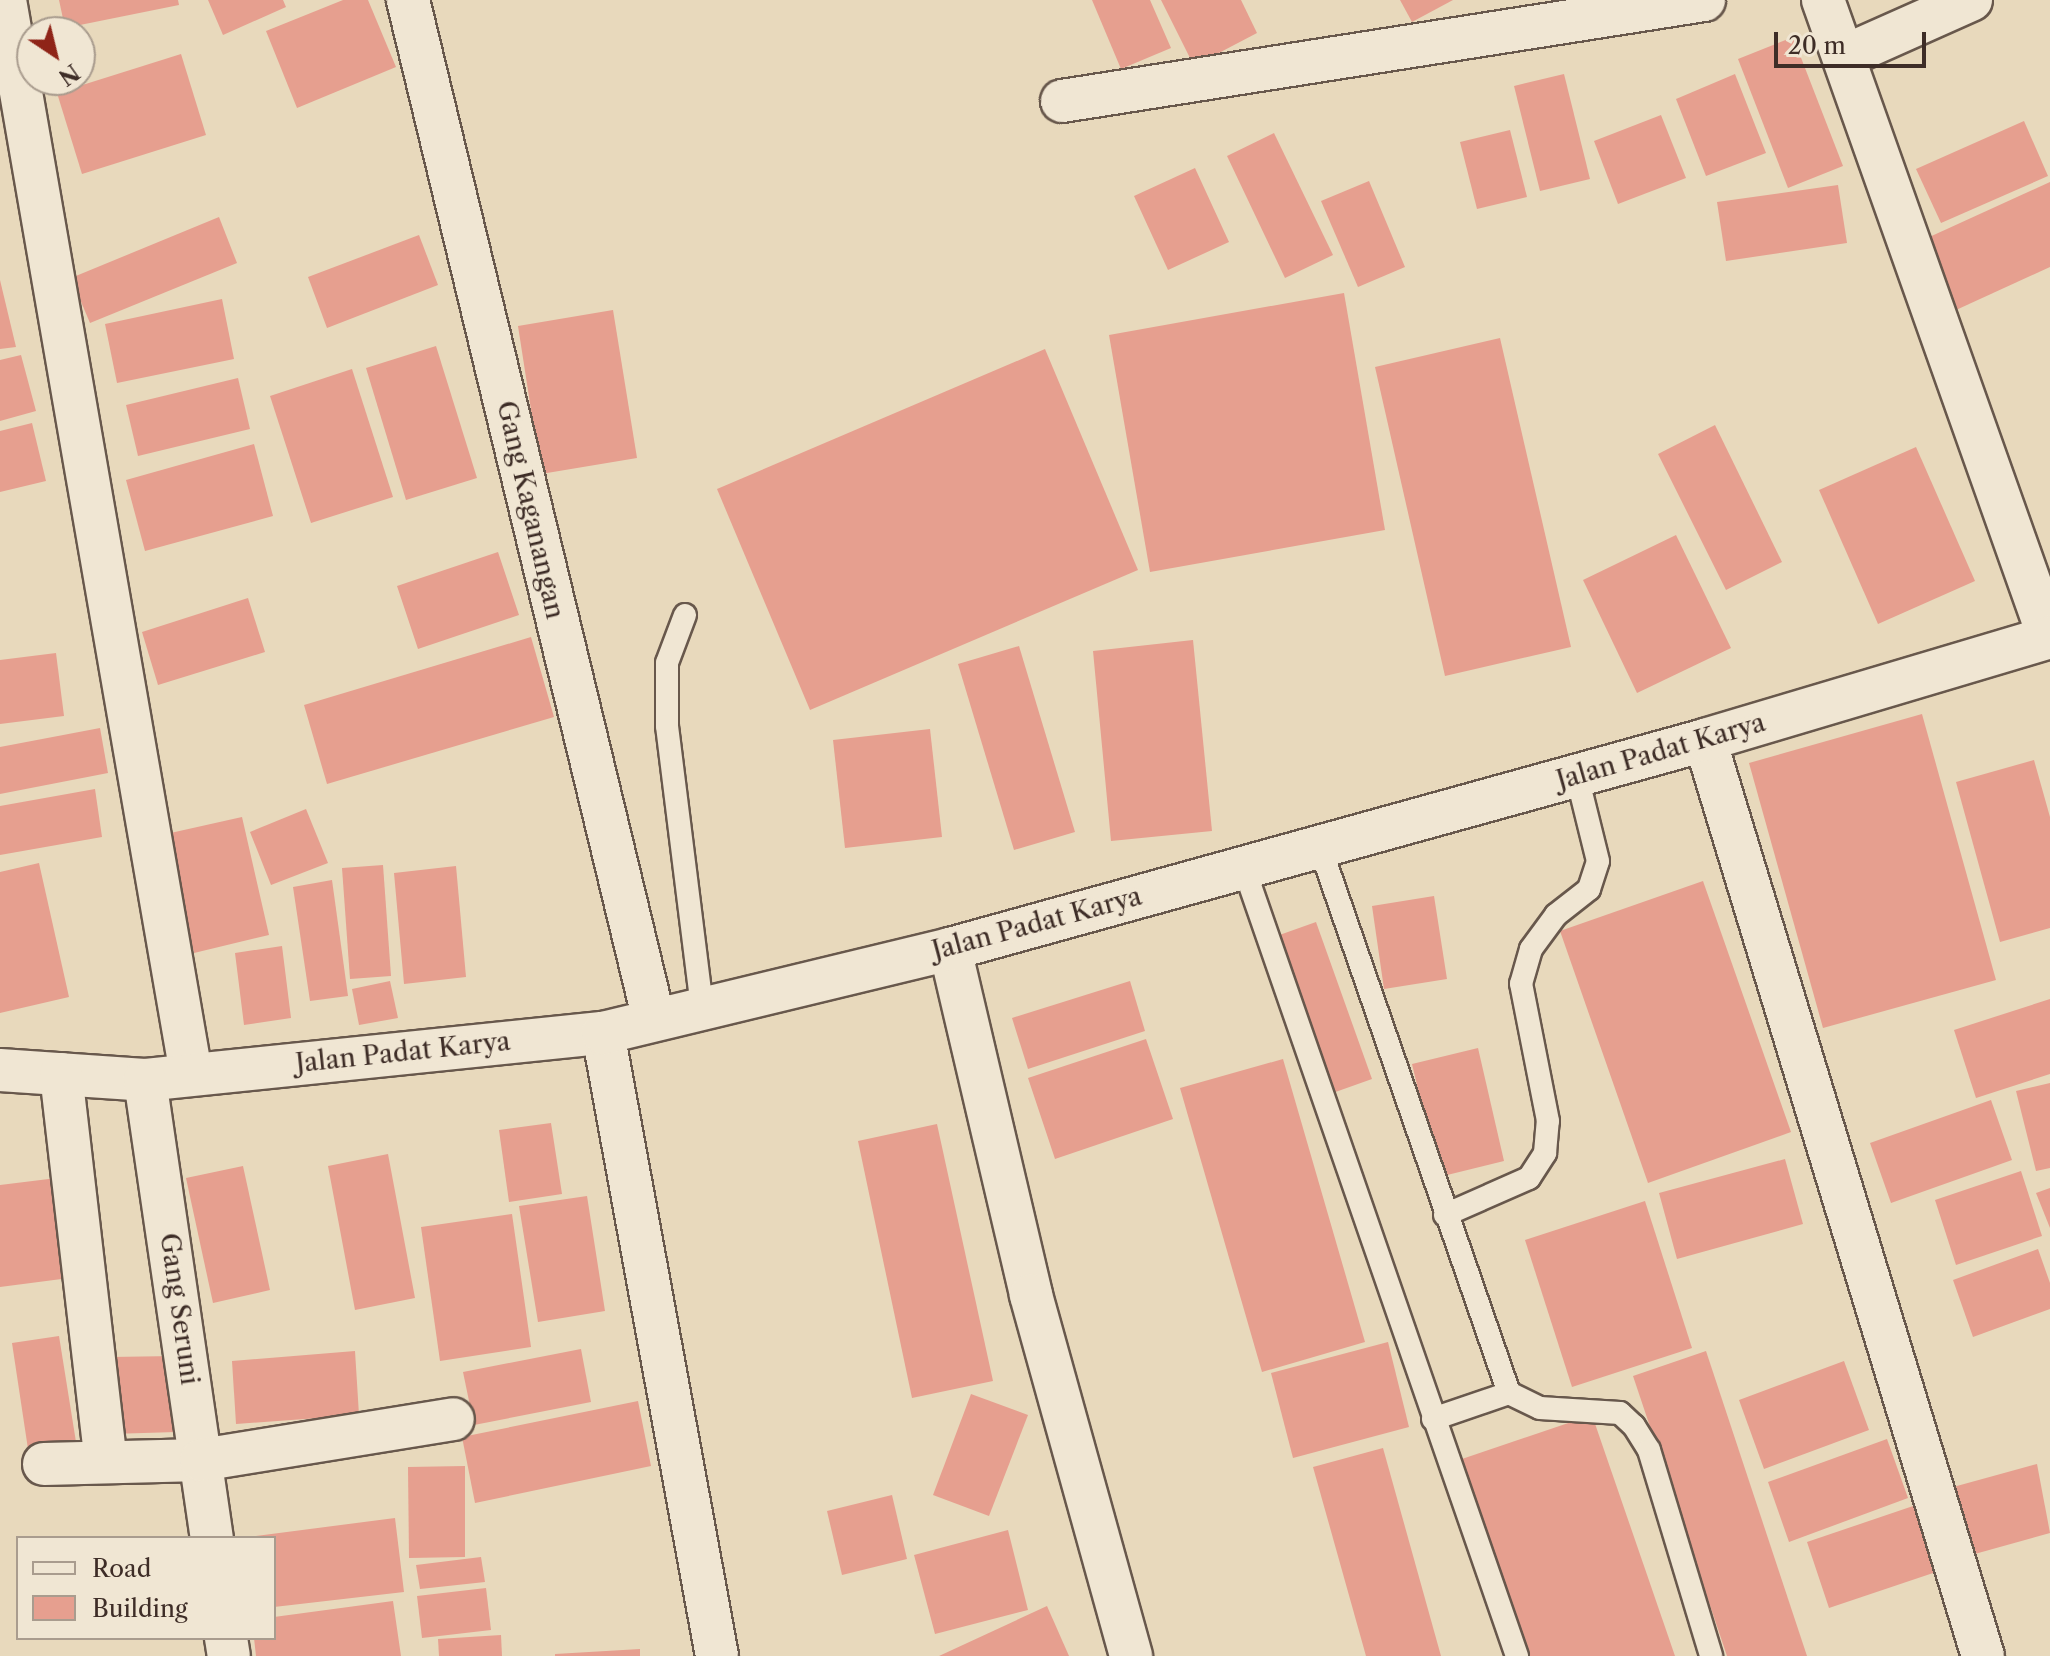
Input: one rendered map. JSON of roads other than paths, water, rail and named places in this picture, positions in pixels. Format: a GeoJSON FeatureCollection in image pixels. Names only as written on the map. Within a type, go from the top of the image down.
{"type":"FeatureCollection","features":[{"type":"Feature","properties":{"kind":"street"},"geometry":{"type":"LineString","coordinates":[[5,0],[191,1074]]}},
{"type":"Feature","properties":{"kind":"street","name":"Gang Kaganangan"},"geometry":{"type":"LineString","coordinates":[[408,0],[654,1020]]}},
{"type":"Feature","properties":{"kind":"street"},"geometry":{"type":"LineString","coordinates":[[1062,101],[1704,0]]}},
{"type":"Feature","properties":{"kind":"street"},"geometry":{"type":"LineString","coordinates":[[1823,0],[2050,637]]}},
{"type":"Feature","properties":{"kind":"street"},"geometry":{"type":"LineString","coordinates":[[1845,56],[1971,0]]}},
{"type":"Feature","properties":{"kind":"street","name":"Jalan Padat Karya"},"geometry":{"type":"LineString","coordinates":[[0,1070],[145,1080],[603,1033],[950,949],[1705,740],[2050,637]]}},
{"type":"Feature","properties":{"kind":"street"},"geometry":{"type":"LineString","coordinates":[[1705,740],[1983,1656]]}},
{"type":"Feature","properties":{"kind":"street"},"geometry":{"type":"LineString","coordinates":[[950,949],[1031,1295],[1131,1656]]}},
{"type":"Feature","properties":{"kind":"street"},"geometry":{"type":"LineString","coordinates":[[603,1033],[717,1656]]}},
{"type":"Feature","properties":{"kind":"street"},"geometry":{"type":"LineString","coordinates":[[61,1074],[106,1461]]}},
{"type":"Feature","properties":{"kind":"street","name":"Gang Seruni"},"geometry":{"type":"LineString","coordinates":[[145,1080],[212,1536]]}},
{"type":"Feature","properties":{"kind":"street"},"geometry":{"type":"LineString","coordinates":[[44,1464],[201,1460],[453,1419]]}},
{"type":"Feature","properties":{"kind":"lane"},"geometry":{"type":"LineString","coordinates":[[685,615],[667,663],[667,726],[702,1009]]}},
{"type":"Feature","properties":{"kind":"lane"},"geometry":{"type":"LineString","coordinates":[[1445,1215],[1529,1178],[1545,1153],[1548,1121],[1521,984],[1531,949],[1556,915],[1589,889],[1598,861],[1577,776]]}},
{"type":"Feature","properties":{"kind":"lane"},"geometry":{"type":"LineString","coordinates":[[1320,847],[1509,1393],[1540,1408],[1620,1413],[1634,1426],[1649,1450],[1711,1656]]}},
{"type":"Feature","properties":{"kind":"lane"},"geometry":{"type":"LineString","coordinates":[[1244,868],[1517,1656]]}},
{"type":"Feature","properties":{"kind":"lane"},"geometry":{"type":"LineString","coordinates":[[1433,1419],[1509,1393]]}}]}
